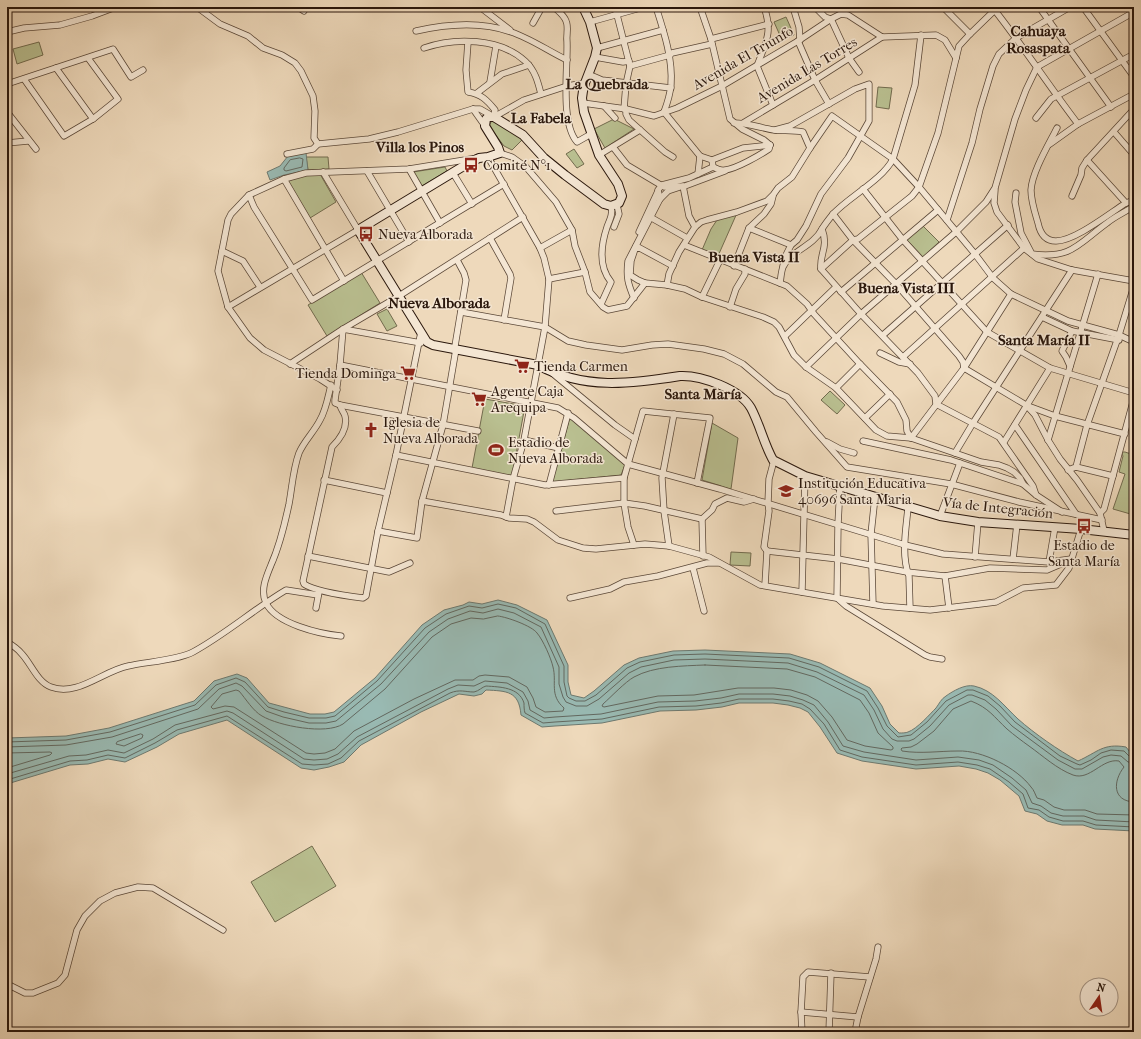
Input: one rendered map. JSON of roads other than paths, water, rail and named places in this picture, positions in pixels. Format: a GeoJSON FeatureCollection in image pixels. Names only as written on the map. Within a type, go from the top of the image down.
{"type":"FeatureCollection","features":[{"type":"Feature","properties":{"kind":"main road"},"geometry":{"type":"LineString","coordinates":[[583,7],[590,22],[597,48],[585,83],[582,98],[583,104],[591,134],[599,155],[618,184],[622,196],[621,201],[614,206],[604,204],[544,158],[523,135],[494,117],[490,117],[486,119],[485,126],[500,153],[484,157],[453,173],[358,230],[427,342],[538,365],[552,373],[575,380],[610,384],[634,383],[686,375],[715,382],[742,398],[750,407],[773,460]]}},
{"type":"Feature","properties":{"kind":"main road","name":"Vía de Integración"},"geometry":{"type":"LineString","coordinates":[[773,460],[805,476],[908,508],[940,516],[978,522],[1081,529],[1134,535]]}},
{"type":"Feature","properties":{"kind":"street"},"geometry":{"type":"LineString","coordinates":[[7,32],[24,28],[60,25],[92,16],[116,7]]}},
{"type":"Feature","properties":{"kind":"street"},"geometry":{"type":"LineString","coordinates":[[197,7],[220,24],[248,36],[262,48],[282,55],[296,63],[313,96],[315,112],[314,138],[318,144]]}},
{"type":"Feature","properties":{"kind":"street"},"geometry":{"type":"LineString","coordinates":[[298,7],[304,11]]}},
{"type":"Feature","properties":{"kind":"street"},"geometry":{"type":"LineString","coordinates":[[481,7],[512,32],[566,60]]}},
{"type":"Feature","properties":{"kind":"street"},"geometry":{"type":"LineString","coordinates":[[533,23],[542,7]]}},
{"type":"Feature","properties":{"kind":"street"},"geometry":{"type":"LineString","coordinates":[[554,7],[564,16],[566,21],[568,48],[566,60],[567,112],[573,137],[577,142],[591,134]]}},
{"type":"Feature","properties":{"kind":"street"},"geometry":{"type":"LineString","coordinates":[[615,7],[629,63],[626,84],[626,114],[629,120],[665,152],[673,157]]}},
{"type":"Feature","properties":{"kind":"street"},"geometry":{"type":"LineString","coordinates":[[590,22],[644,7]]}},
{"type":"Feature","properties":{"kind":"street"},"geometry":{"type":"LineString","coordinates":[[656,7],[670,55],[672,70],[671,88],[664,112],[691,147],[700,156],[712,160],[743,148],[770,145]]}},
{"type":"Feature","properties":{"kind":"street"},"geometry":{"type":"LineString","coordinates":[[700,7],[711,42],[729,116],[734,123],[742,129],[764,140],[770,145]]}},
{"type":"Feature","properties":{"kind":"street"},"geometry":{"type":"LineString","coordinates":[[764,7],[769,29],[757,66],[773,105]]}},
{"type":"Feature","properties":{"kind":"street"},"geometry":{"type":"LineString","coordinates":[[793,7],[799,27],[799,40],[815,80],[829,104]]}},
{"type":"Feature","properties":{"kind":"street"},"geometry":{"type":"LineString","coordinates":[[815,7],[825,17],[831,19],[849,58],[859,72]]}},
{"type":"Feature","properties":{"kind":"street"},"geometry":{"type":"LineString","coordinates":[[945,7],[944,8],[970,34]]}},
{"type":"Feature","properties":{"kind":"street"},"geometry":{"type":"LineString","coordinates":[[1039,7],[1111,107]]}},
{"type":"Feature","properties":{"kind":"street"},"geometry":{"type":"LineString","coordinates":[[947,220],[972,143],[980,109],[998,54],[1016,38],[1070,7]]}},
{"type":"Feature","properties":{"kind":"street"},"geometry":{"type":"LineString","coordinates":[[1083,7],[1134,77]]}},
{"type":"Feature","properties":{"kind":"street"},"geometry":{"type":"LineString","coordinates":[[1131,7],[1134,12],[1037,67],[1015,119],[995,188],[994,203],[997,212],[1024,248],[1038,259],[1072,270],[1134,282]]}},
{"type":"Feature","properties":{"kind":"street"},"geometry":{"type":"LineString","coordinates":[[821,269],[853,240],[858,239],[912,196],[919,187],[938,133],[959,46],[995,8],[1078,124]]}},
{"type":"Feature","properties":{"kind":"street","name":"Avenida El Triunfo"},"geometry":{"type":"LineString","coordinates":[[583,104],[625,109],[654,116],[677,108],[722,86],[757,66],[841,14],[845,14],[882,37]]}},
{"type":"Feature","properties":{"kind":"street"},"geometry":{"type":"LineString","coordinates":[[595,57],[629,63],[670,55],[672,53],[769,24]]}},
{"type":"Feature","properties":{"kind":"street"},"geometry":{"type":"LineString","coordinates":[[416,31],[455,25],[490,27],[512,32]]}},
{"type":"Feature","properties":{"kind":"street"},"geometry":{"type":"LineString","coordinates":[[597,48],[663,30]]}},
{"type":"Feature","properties":{"kind":"street"},"geometry":{"type":"LineString","coordinates":[[784,266],[794,254],[805,248],[819,235],[833,214],[863,189],[894,159],[915,85],[921,35]]}},
{"type":"Feature","properties":{"kind":"street"},"geometry":{"type":"LineString","coordinates":[[882,37],[936,35],[945,40],[956,58]]}},
{"type":"Feature","properties":{"kind":"street","name":"Avenida Las Torres"},"geometry":{"type":"LineString","coordinates":[[743,123],[815,80],[882,37]]}},
{"type":"Feature","properties":{"kind":"street"},"geometry":{"type":"LineString","coordinates":[[468,42],[466,70],[468,92],[477,93],[488,102],[495,110],[494,117]]}},
{"type":"Feature","properties":{"kind":"street"},"geometry":{"type":"LineString","coordinates":[[424,48],[435,44],[468,42],[496,46],[511,51],[529,65],[537,79],[541,94]]}},
{"type":"Feature","properties":{"kind":"street"},"geometry":{"type":"LineString","coordinates":[[490,82],[496,46]]}},
{"type":"Feature","properties":{"kind":"street"},"geometry":{"type":"LineString","coordinates":[[7,79],[10,83],[113,49],[131,77],[143,70]]}},
{"type":"Feature","properties":{"kind":"street"},"geometry":{"type":"LineString","coordinates":[[1036,118],[1051,99],[1134,54]]}},
{"type":"Feature","properties":{"kind":"street"},"geometry":{"type":"LineString","coordinates":[[24,79],[64,136],[93,119],[118,99],[88,58]]}},
{"type":"Feature","properties":{"kind":"street"},"geometry":{"type":"LineString","coordinates":[[477,93],[502,74],[529,65]]}},
{"type":"Feature","properties":{"kind":"street"},"geometry":{"type":"LineString","coordinates":[[56,68],[93,119]]}},
{"type":"Feature","properties":{"kind":"street"},"geometry":{"type":"LineString","coordinates":[[588,74],[602,80],[626,84],[671,88]]}},
{"type":"Feature","properties":{"kind":"street"},"geometry":{"type":"LineString","coordinates":[[494,117],[524,100],[567,86],[585,83]]}},
{"type":"Feature","properties":{"kind":"street"},"geometry":{"type":"LineString","coordinates":[[775,130],[790,126],[855,89],[869,84],[869,121],[848,158],[821,194],[806,226],[797,240],[790,245],[785,257],[780,283]]}},
{"type":"Feature","properties":{"kind":"street"},"geometry":{"type":"LineString","coordinates":[[1048,146],[1078,124],[1134,94]]}},
{"type":"Feature","properties":{"kind":"street"},"geometry":{"type":"LineString","coordinates":[[604,106],[615,118]]}},
{"type":"Feature","properties":{"kind":"street"},"geometry":{"type":"LineString","coordinates":[[473,109],[485,126]]}},
{"type":"Feature","properties":{"kind":"street"},"geometry":{"type":"LineString","coordinates":[[287,154],[313,149],[318,144],[369,139],[398,132],[473,109],[486,112],[494,117]]}},
{"type":"Feature","properties":{"kind":"street"},"geometry":{"type":"LineString","coordinates":[[1072,196],[1082,168],[1087,160],[1134,109]]}},
{"type":"Feature","properties":{"kind":"street"},"geometry":{"type":"LineString","coordinates":[[7,112],[36,149]]}},
{"type":"Feature","properties":{"kind":"street"},"geometry":{"type":"LineString","coordinates":[[667,285],[669,274],[679,252],[695,227],[701,222],[737,212],[767,201],[778,188],[792,177],[832,116],[894,159],[947,220],[993,278],[1011,294],[1068,321],[1118,338]]}},
{"type":"Feature","properties":{"kind":"street"},"geometry":{"type":"LineString","coordinates":[[734,123],[743,123],[775,130],[792,130],[803,132],[810,148]]}},
{"type":"Feature","properties":{"kind":"street"},"geometry":{"type":"LineString","coordinates":[[1057,128],[1039,164],[1031,189],[1039,228],[1042,235],[1056,241],[1070,237],[1081,232],[1126,203],[1134,200]]}},
{"type":"Feature","properties":{"kind":"street"},"geometry":{"type":"LineString","coordinates":[[599,155],[640,130]]}},
{"type":"Feature","properties":{"kind":"street"},"geometry":{"type":"LineString","coordinates":[[1114,132],[1134,155]]}},
{"type":"Feature","properties":{"kind":"street"},"geometry":{"type":"LineString","coordinates":[[7,143],[28,140]]}},
{"type":"Feature","properties":{"kind":"street"},"geometry":{"type":"LineString","coordinates":[[634,298],[628,283],[626,272],[629,252],[658,190],[662,185],[689,178],[713,167],[720,170],[726,170],[737,167],[769,149],[770,145]]}},
{"type":"Feature","properties":{"kind":"street"},"geometry":{"type":"LineString","coordinates":[[613,147],[627,165],[664,187],[683,186]]}},
{"type":"Feature","properties":{"kind":"street"},"geometry":{"type":"LineString","coordinates":[[500,153],[512,157],[532,173],[556,202],[572,230],[575,246],[585,272],[590,292],[601,304],[608,310],[614,310],[627,306],[645,283]]}},
{"type":"Feature","properties":{"kind":"street"},"geometry":{"type":"LineString","coordinates":[[698,174],[700,156]]}},
{"type":"Feature","properties":{"kind":"street"},"geometry":{"type":"LineString","coordinates":[[337,390],[331,385],[264,350],[250,338],[228,307],[218,271],[228,220],[231,214],[249,195],[284,179],[306,173],[409,169],[484,157],[504,184],[540,248],[549,279],[545,327],[532,403],[506,517]]}},
{"type":"Feature","properties":{"kind":"street"},"geometry":{"type":"LineString","coordinates":[[712,160],[713,167]]}},
{"type":"Feature","properties":{"kind":"street"},"geometry":{"type":"LineString","coordinates":[[1087,160],[1126,203]]}},
{"type":"Feature","properties":{"kind":"street"},"geometry":{"type":"LineString","coordinates":[[409,169],[440,223]]}},
{"type":"Feature","properties":{"kind":"street"},"geometry":{"type":"LineString","coordinates":[[628,258],[636,246],[660,199],[668,191],[726,170]]}},
{"type":"Feature","properties":{"kind":"street"},"geometry":{"type":"LineString","coordinates":[[367,171],[409,242]]}},
{"type":"Feature","properties":{"kind":"street"},"geometry":{"type":"LineString","coordinates":[[228,307],[358,230],[324,172]]}},
{"type":"Feature","properties":{"kind":"street"},"geometry":{"type":"LineString","coordinates":[[453,173],[472,204]]}},
{"type":"Feature","properties":{"kind":"street"},"geometry":{"type":"LineString","coordinates":[[284,179],[344,281]]}},
{"type":"Feature","properties":{"kind":"street"},"geometry":{"type":"LineString","coordinates":[[249,195],[254,207],[312,300],[504,184]]}},
{"type":"Feature","properties":{"kind":"street"},"geometry":{"type":"LineString","coordinates":[[683,186],[690,216],[695,227]]}},
{"type":"Feature","properties":{"kind":"street"},"geometry":{"type":"LineString","coordinates":[[806,367],[861,314],[956,232],[986,202],[995,188]]}},
{"type":"Feature","properties":{"kind":"street"},"geometry":{"type":"LineString","coordinates":[[863,189],[922,262],[961,306],[987,332],[1050,368],[1134,393]]}},
{"type":"Feature","properties":{"kind":"street"},"geometry":{"type":"LineString","coordinates":[[658,190],[660,199]]}},
{"type":"Feature","properties":{"kind":"street"},"geometry":{"type":"LineString","coordinates":[[1016,193],[1015,202],[1022,233],[1032,254]]}},
{"type":"Feature","properties":{"kind":"street"},"geometry":{"type":"LineString","coordinates":[[734,266],[749,228],[764,214],[771,204],[773,195]]}},
{"type":"Feature","properties":{"kind":"street"},"geometry":{"type":"LineString","coordinates":[[1032,254],[1053,256],[1069,251],[1108,222],[1131,208],[1134,200]]}},
{"type":"Feature","properties":{"kind":"street"},"geometry":{"type":"LineString","coordinates":[[614,206],[620,214],[614,227]]}},
{"type":"Feature","properties":{"kind":"street"},"geometry":{"type":"LineString","coordinates":[[601,304],[611,282],[605,273],[602,253],[604,237],[614,206]]}},
{"type":"Feature","properties":{"kind":"street"},"geometry":{"type":"LineString","coordinates":[[841,292],[938,210]]}},
{"type":"Feature","properties":{"kind":"street"},"geometry":{"type":"LineString","coordinates":[[833,214],[853,240],[896,284],[959,356],[963,362],[964,368]]}},
{"type":"Feature","properties":{"kind":"street"},"geometry":{"type":"LineString","coordinates":[[290,364],[343,329],[457,260],[523,217]]}},
{"type":"Feature","properties":{"kind":"street"},"geometry":{"type":"LineString","coordinates":[[650,217],[687,238]]}},
{"type":"Feature","properties":{"kind":"street"},"geometry":{"type":"LineString","coordinates":[[882,335],[1008,225]]}},
{"type":"Feature","properties":{"kind":"street"},"geometry":{"type":"LineString","coordinates":[[749,228],[790,245]]}},
{"type":"Feature","properties":{"kind":"street"},"geometry":{"type":"LineString","coordinates":[[822,229],[825,238],[825,245],[821,269],[861,314],[910,364],[935,396],[936,404]]}},
{"type":"Feature","properties":{"kind":"street"},"geometry":{"type":"LineString","coordinates":[[540,248],[572,230]]}},
{"type":"Feature","properties":{"kind":"street"},"geometry":{"type":"LineString","coordinates":[[490,238],[508,269],[511,278],[504,320]]}},
{"type":"Feature","properties":{"kind":"street"},"geometry":{"type":"LineString","coordinates":[[684,245],[787,286],[807,304],[836,338],[890,394],[902,410],[906,420],[907,431],[911,438]]}},
{"type":"Feature","properties":{"kind":"street"},"geometry":{"type":"LineString","coordinates":[[636,246],[673,266]]}},
{"type":"Feature","properties":{"kind":"street"},"geometry":{"type":"LineString","coordinates":[[636,246],[630,267],[630,275],[645,283],[667,285],[685,289],[730,307],[767,318],[779,327],[794,355],[806,367],[836,388],[881,433],[887,436],[911,438],[956,452],[981,462],[999,465],[1007,468],[1020,478],[1023,484]]}},
{"type":"Feature","properties":{"kind":"street"},"geometry":{"type":"LineString","coordinates":[[904,357],[993,278],[1024,248]]}},
{"type":"Feature","properties":{"kind":"street"},"geometry":{"type":"LineString","coordinates":[[222,252],[244,261],[260,287]]}},
{"type":"Feature","properties":{"kind":"street"},"geometry":{"type":"LineString","coordinates":[[378,531],[417,538],[422,500],[443,425],[466,280],[457,260]]}},
{"type":"Feature","properties":{"kind":"street"},"geometry":{"type":"LineString","coordinates":[[702,297],[720,260]]}},
{"type":"Feature","properties":{"kind":"street"},"geometry":{"type":"LineString","coordinates":[[730,307],[736,289],[745,274],[745,269]]}},
{"type":"Feature","properties":{"kind":"street"},"geometry":{"type":"LineString","coordinates":[[956,452],[996,386],[1072,270]]}},
{"type":"Feature","properties":{"kind":"street"},"geometry":{"type":"LineString","coordinates":[[549,279],[585,272]]}},
{"type":"Feature","properties":{"kind":"street"},"geometry":{"type":"LineString","coordinates":[[1048,440],[1098,274]]}},
{"type":"Feature","properties":{"kind":"street"},"geometry":{"type":"LineString","coordinates":[[1076,467],[1087,425],[1118,338],[1134,286]]}},
{"type":"Feature","properties":{"kind":"street"},"geometry":{"type":"LineString","coordinates":[[785,336],[836,287]]}},
{"type":"Feature","properties":{"kind":"street"},"geometry":{"type":"LineString","coordinates":[[911,438],[964,368],[1011,294]]}},
{"type":"Feature","properties":{"kind":"street"},"geometry":{"type":"LineString","coordinates":[[461,312],[545,327],[568,341],[605,348],[622,350],[668,344],[704,349],[724,354],[743,364],[776,392],[787,398],[847,466],[952,484],[1019,502],[1102,520]]}},
{"type":"Feature","properties":{"kind":"street"},"geometry":{"type":"LineString","coordinates":[[1042,317],[1072,331],[1131,341]]}},
{"type":"Feature","properties":{"kind":"street"},"geometry":{"type":"LineString","coordinates":[[343,329],[418,343],[427,342]]}},
{"type":"Feature","properties":{"kind":"street"},"geometry":{"type":"LineString","coordinates":[[343,329],[337,390],[334,400],[335,403],[478,432]]}},
{"type":"Feature","properties":{"kind":"street"},"geometry":{"type":"LineString","coordinates":[[1070,366],[1062,351],[1072,331]]}},
{"type":"Feature","properties":{"kind":"street"},"geometry":{"type":"LineString","coordinates":[[7,642],[21,652],[37,675],[46,684],[51,687],[65,689],[82,685],[124,667],[189,654],[228,630],[265,602],[286,590],[319,592],[363,598],[366,596],[378,531],[404,418],[421,332]]}},
{"type":"Feature","properties":{"kind":"street"},"geometry":{"type":"LineString","coordinates":[[880,353],[899,362],[910,364]]}},
{"type":"Feature","properties":{"kind":"street"},"geometry":{"type":"LineString","coordinates":[[836,388],[860,364]]}},
{"type":"Feature","properties":{"kind":"street"},"geometry":{"type":"LineString","coordinates":[[340,365],[450,388],[558,408],[568,413],[628,464],[803,513],[905,545],[943,554],[975,557],[1049,562],[1071,559]]}},
{"type":"Feature","properties":{"kind":"street"},"geometry":{"type":"LineString","coordinates":[[964,368],[1026,405],[1055,416],[1125,434]]}},
{"type":"Feature","properties":{"kind":"street"},"geometry":{"type":"LineString","coordinates":[[1004,442],[1050,368]]}},
{"type":"Feature","properties":{"kind":"street"},"geometry":{"type":"LineString","coordinates":[[552,373],[615,425],[635,439]]}},
{"type":"Feature","properties":{"kind":"street"},"geometry":{"type":"LineString","coordinates":[[331,385],[321,419],[307,438],[299,454],[288,507],[275,557],[264,585],[265,602],[272,613],[294,625],[314,631],[341,636]]}},
{"type":"Feature","properties":{"kind":"street"},"geometry":{"type":"LineString","coordinates":[[865,418],[890,394]]}},
{"type":"Feature","properties":{"kind":"street"},"geometry":{"type":"LineString","coordinates":[[1100,513],[1104,508],[1134,398]]}},
{"type":"Feature","properties":{"kind":"street"},"geometry":{"type":"LineString","coordinates":[[936,404],[999,437],[1004,442],[1033,486],[1036,495]]}},
{"type":"Feature","properties":{"kind":"street"},"geometry":{"type":"LineString","coordinates":[[319,592],[304,584],[303,581],[332,447],[342,436],[346,420],[340,405]]}},
{"type":"Feature","properties":{"kind":"street"},"geometry":{"type":"LineString","coordinates":[[1026,405],[1035,415],[1048,440],[1068,470],[1077,480],[1100,513],[1104,531]]}},
{"type":"Feature","properties":{"kind":"street"},"geometry":{"type":"LineString","coordinates":[[634,545],[628,526],[624,503],[624,478],[643,410],[710,418],[697,483]]}},
{"type":"Feature","properties":{"kind":"street"},"geometry":{"type":"LineString","coordinates":[[549,485],[568,413]]}},
{"type":"Feature","properties":{"kind":"street"},"geometry":{"type":"LineString","coordinates":[[669,546],[664,511],[662,473],[674,414]]}},
{"type":"Feature","properties":{"kind":"street"},"geometry":{"type":"LineString","coordinates":[[1015,425],[1076,514]]}},
{"type":"Feature","properties":{"kind":"street"},"geometry":{"type":"LineString","coordinates":[[524,440],[559,448]]}},
{"type":"Feature","properties":{"kind":"street"},"geometry":{"type":"LineString","coordinates":[[823,440],[840,449],[854,453]]}},
{"type":"Feature","properties":{"kind":"street"},"geometry":{"type":"LineString","coordinates":[[863,441],[960,463],[1023,484],[1036,495],[1062,512]]}},
{"type":"Feature","properties":{"kind":"street"},"geometry":{"type":"LineString","coordinates":[[396,455],[549,485],[624,478]]}},
{"type":"Feature","properties":{"kind":"street"},"geometry":{"type":"LineString","coordinates":[[765,586],[767,550],[764,548],[769,511],[769,479],[774,464],[773,460]]}},
{"type":"Feature","properties":{"kind":"street"},"geometry":{"type":"LineString","coordinates":[[940,516],[960,463]]}},
{"type":"Feature","properties":{"kind":"street"},"geometry":{"type":"LineString","coordinates":[[1068,470],[1076,467],[1113,476]]}},
{"type":"Feature","properties":{"kind":"street"},"geometry":{"type":"LineString","coordinates":[[802,592],[805,476]]}},
{"type":"Feature","properties":{"kind":"street"},"geometry":{"type":"LineString","coordinates":[[324,480],[387,493]]}},
{"type":"Feature","properties":{"kind":"street"},"geometry":{"type":"LineString","coordinates":[[840,487],[837,598],[846,606],[930,658],[942,659]]}},
{"type":"Feature","properties":{"kind":"street"},"geometry":{"type":"LineString","coordinates":[[873,604],[871,534],[875,497]]}},
{"type":"Feature","properties":{"kind":"street"},"geometry":{"type":"LineString","coordinates":[[703,556],[702,519],[712,510],[715,504],[727,498],[744,502],[754,499]]}},
{"type":"Feature","properties":{"kind":"street"},"geometry":{"type":"LineString","coordinates":[[422,500],[506,517],[527,519],[534,522],[558,540],[583,548],[596,549],[645,544],[669,546],[709,557],[760,585],[873,604],[930,610],[996,602],[1023,588],[1056,585],[1069,568],[1081,529]]}},
{"type":"Feature","properties":{"kind":"street"},"geometry":{"type":"LineString","coordinates":[[556,511],[624,503],[645,506],[702,519]]}},
{"type":"Feature","properties":{"kind":"street"},"geometry":{"type":"LineString","coordinates":[[908,508],[905,545],[907,572],[909,576],[910,608]]}},
{"type":"Feature","properties":{"kind":"street"},"geometry":{"type":"LineString","coordinates":[[975,557],[978,522]]}},
{"type":"Feature","properties":{"kind":"street"},"geometry":{"type":"LineString","coordinates":[[1013,559],[1017,524]]}},
{"type":"Feature","properties":{"kind":"street"},"geometry":{"type":"LineString","coordinates":[[1049,562],[1055,527]]}},
{"type":"Feature","properties":{"kind":"street"},"geometry":{"type":"LineString","coordinates":[[767,550],[838,559],[907,572],[945,576],[990,568],[1047,570],[1071,559]]}},
{"type":"Feature","properties":{"kind":"street"},"geometry":{"type":"LineString","coordinates":[[308,556],[389,572],[410,563]]}},
{"type":"Feature","properties":{"kind":"street"},"geometry":{"type":"LineString","coordinates":[[570,598],[610,589],[624,582],[693,568],[707,563],[721,563]]}},
{"type":"Feature","properties":{"kind":"street"},"geometry":{"type":"LineString","coordinates":[[693,568],[704,611]]}},
{"type":"Feature","properties":{"kind":"street"},"geometry":{"type":"LineString","coordinates":[[945,576],[949,608]]}},
{"type":"Feature","properties":{"kind":"street"},"geometry":{"type":"LineString","coordinates":[[316,608],[319,592]]}},
{"type":"Feature","properties":{"kind":"street"},"geometry":{"type":"LineString","coordinates":[[7,984],[25,993],[33,993],[58,983],[65,975],[77,930],[85,916],[100,901],[115,894],[138,887],[153,888],[223,930]]}},
{"type":"Feature","properties":{"kind":"street"},"geometry":{"type":"LineString","coordinates":[[855,1032],[858,1017],[876,959],[878,947]]}},
{"type":"Feature","properties":{"kind":"street"},"geometry":{"type":"LineString","coordinates":[[802,1032],[801,1012],[803,977],[808,972],[870,977]]}},
{"type":"Feature","properties":{"kind":"street"},"geometry":{"type":"LineString","coordinates":[[829,1032],[831,973]]}},
{"type":"Feature","properties":{"kind":"street"},"geometry":{"type":"LineString","coordinates":[[801,1012],[858,1017]]}},
{"type":"Feature","properties":{"kind":"water"},"geometry":{"type":"Polygon","coordinates":[[[306,153],[308,170],[284,175],[270,180],[267,172],[280,166],[288,156],[306,153]]]}},
{"type":"Feature","properties":{"kind":"water"},"geometry":{"type":"Polygon","coordinates":[[[498,600],[517,605],[547,620],[568,665],[568,682],[571,695],[584,698],[624,665],[639,658],[673,651],[705,650],[790,654],[820,663],[870,688],[882,706],[890,724],[899,733],[907,732],[915,728],[936,708],[943,699],[956,690],[970,686],[981,688],[993,695],[1018,719],[1039,736],[1078,761],[1106,747],[1126,747],[1134,757],[1134,774],[1131,786],[1134,788],[1134,831],[1095,829],[1083,825],[1062,825],[1047,821],[1037,814],[1025,811],[1019,796],[1000,780],[988,773],[976,769],[959,766],[916,769],[862,761],[837,753],[808,712],[788,705],[773,703],[739,703],[722,707],[696,710],[660,711],[602,723],[542,727],[521,715],[518,701],[511,694],[500,691],[486,690],[482,694],[474,696],[459,694],[421,712],[361,745],[344,762],[314,770],[301,768],[227,720],[179,734],[157,747],[125,762],[108,759],[88,764],[70,765],[7,784],[7,738],[66,736],[109,728],[194,701],[214,681],[237,674],[247,678],[269,703],[310,714],[325,714],[334,712],[375,678],[422,625],[444,610],[469,602],[482,604],[498,600]]]}},
{"type":"Feature","properties":{"kind":"place","name":"Comité N°1"},"geometry":{"type":"Point","coordinates":[471,165]}},
{"type":"Feature","properties":{"kind":"place","name":"Nueva Alborada"},"geometry":{"type":"Point","coordinates":[366,234]}},
{"type":"Feature","properties":{"kind":"place","name":"Tienda Carmen"},"geometry":{"type":"Point","coordinates":[522,366]}},
{"type":"Feature","properties":{"kind":"place","name":"Tienda Dominga"},"geometry":{"type":"Point","coordinates":[408,373]}},
{"type":"Feature","properties":{"kind":"place","name":"Agente Caja Arequipa"},"geometry":{"type":"Point","coordinates":[479,399]}},
{"type":"Feature","properties":{"kind":"place","name":"Iglesia de Nueva Alborada"},"geometry":{"type":"Point","coordinates":[371,430]}},
{"type":"Feature","properties":{"kind":"place","name":"Estadio de Nueva Alborada"},"geometry":{"type":"Point","coordinates":[496,450]}},
{"type":"Feature","properties":{"kind":"place","name":"Institución Educativa 40696 Santa Maria"},"geometry":{"type":"Point","coordinates":[786,491]}},
{"type":"Feature","properties":{"kind":"place","name":"Estadio de Santa María"},"geometry":{"type":"Point","coordinates":[1084,526]}},
{"type":"Feature","properties":{"kind":"district","name":"Cahuaya Rosaspata"},"geometry":{"type":"Point","coordinates":[1038,40]}},
{"type":"Feature","properties":{"kind":"district","name":"La Quebrada"},"geometry":{"type":"Point","coordinates":[607,84]}},
{"type":"Feature","properties":{"kind":"district","name":"La Fabela"},"geometry":{"type":"Point","coordinates":[541,118]}},
{"type":"Feature","properties":{"kind":"district","name":"Villa los Pinos"},"geometry":{"type":"Point","coordinates":[420,147]}},
{"type":"Feature","properties":{"kind":"district","name":"Buena Vista II"},"geometry":{"type":"Point","coordinates":[754,257]}},
{"type":"Feature","properties":{"kind":"district","name":"Buena Vista III"},"geometry":{"type":"Point","coordinates":[906,288]}},
{"type":"Feature","properties":{"kind":"district","name":"Nueva Alborada"},"geometry":{"type":"Point","coordinates":[439,303]}},
{"type":"Feature","properties":{"kind":"district","name":"Santa María II"},"geometry":{"type":"Point","coordinates":[1044,340]}},
{"type":"Feature","properties":{"kind":"district","name":"Santa María"},"geometry":{"type":"Point","coordinates":[703,394]}}]}
